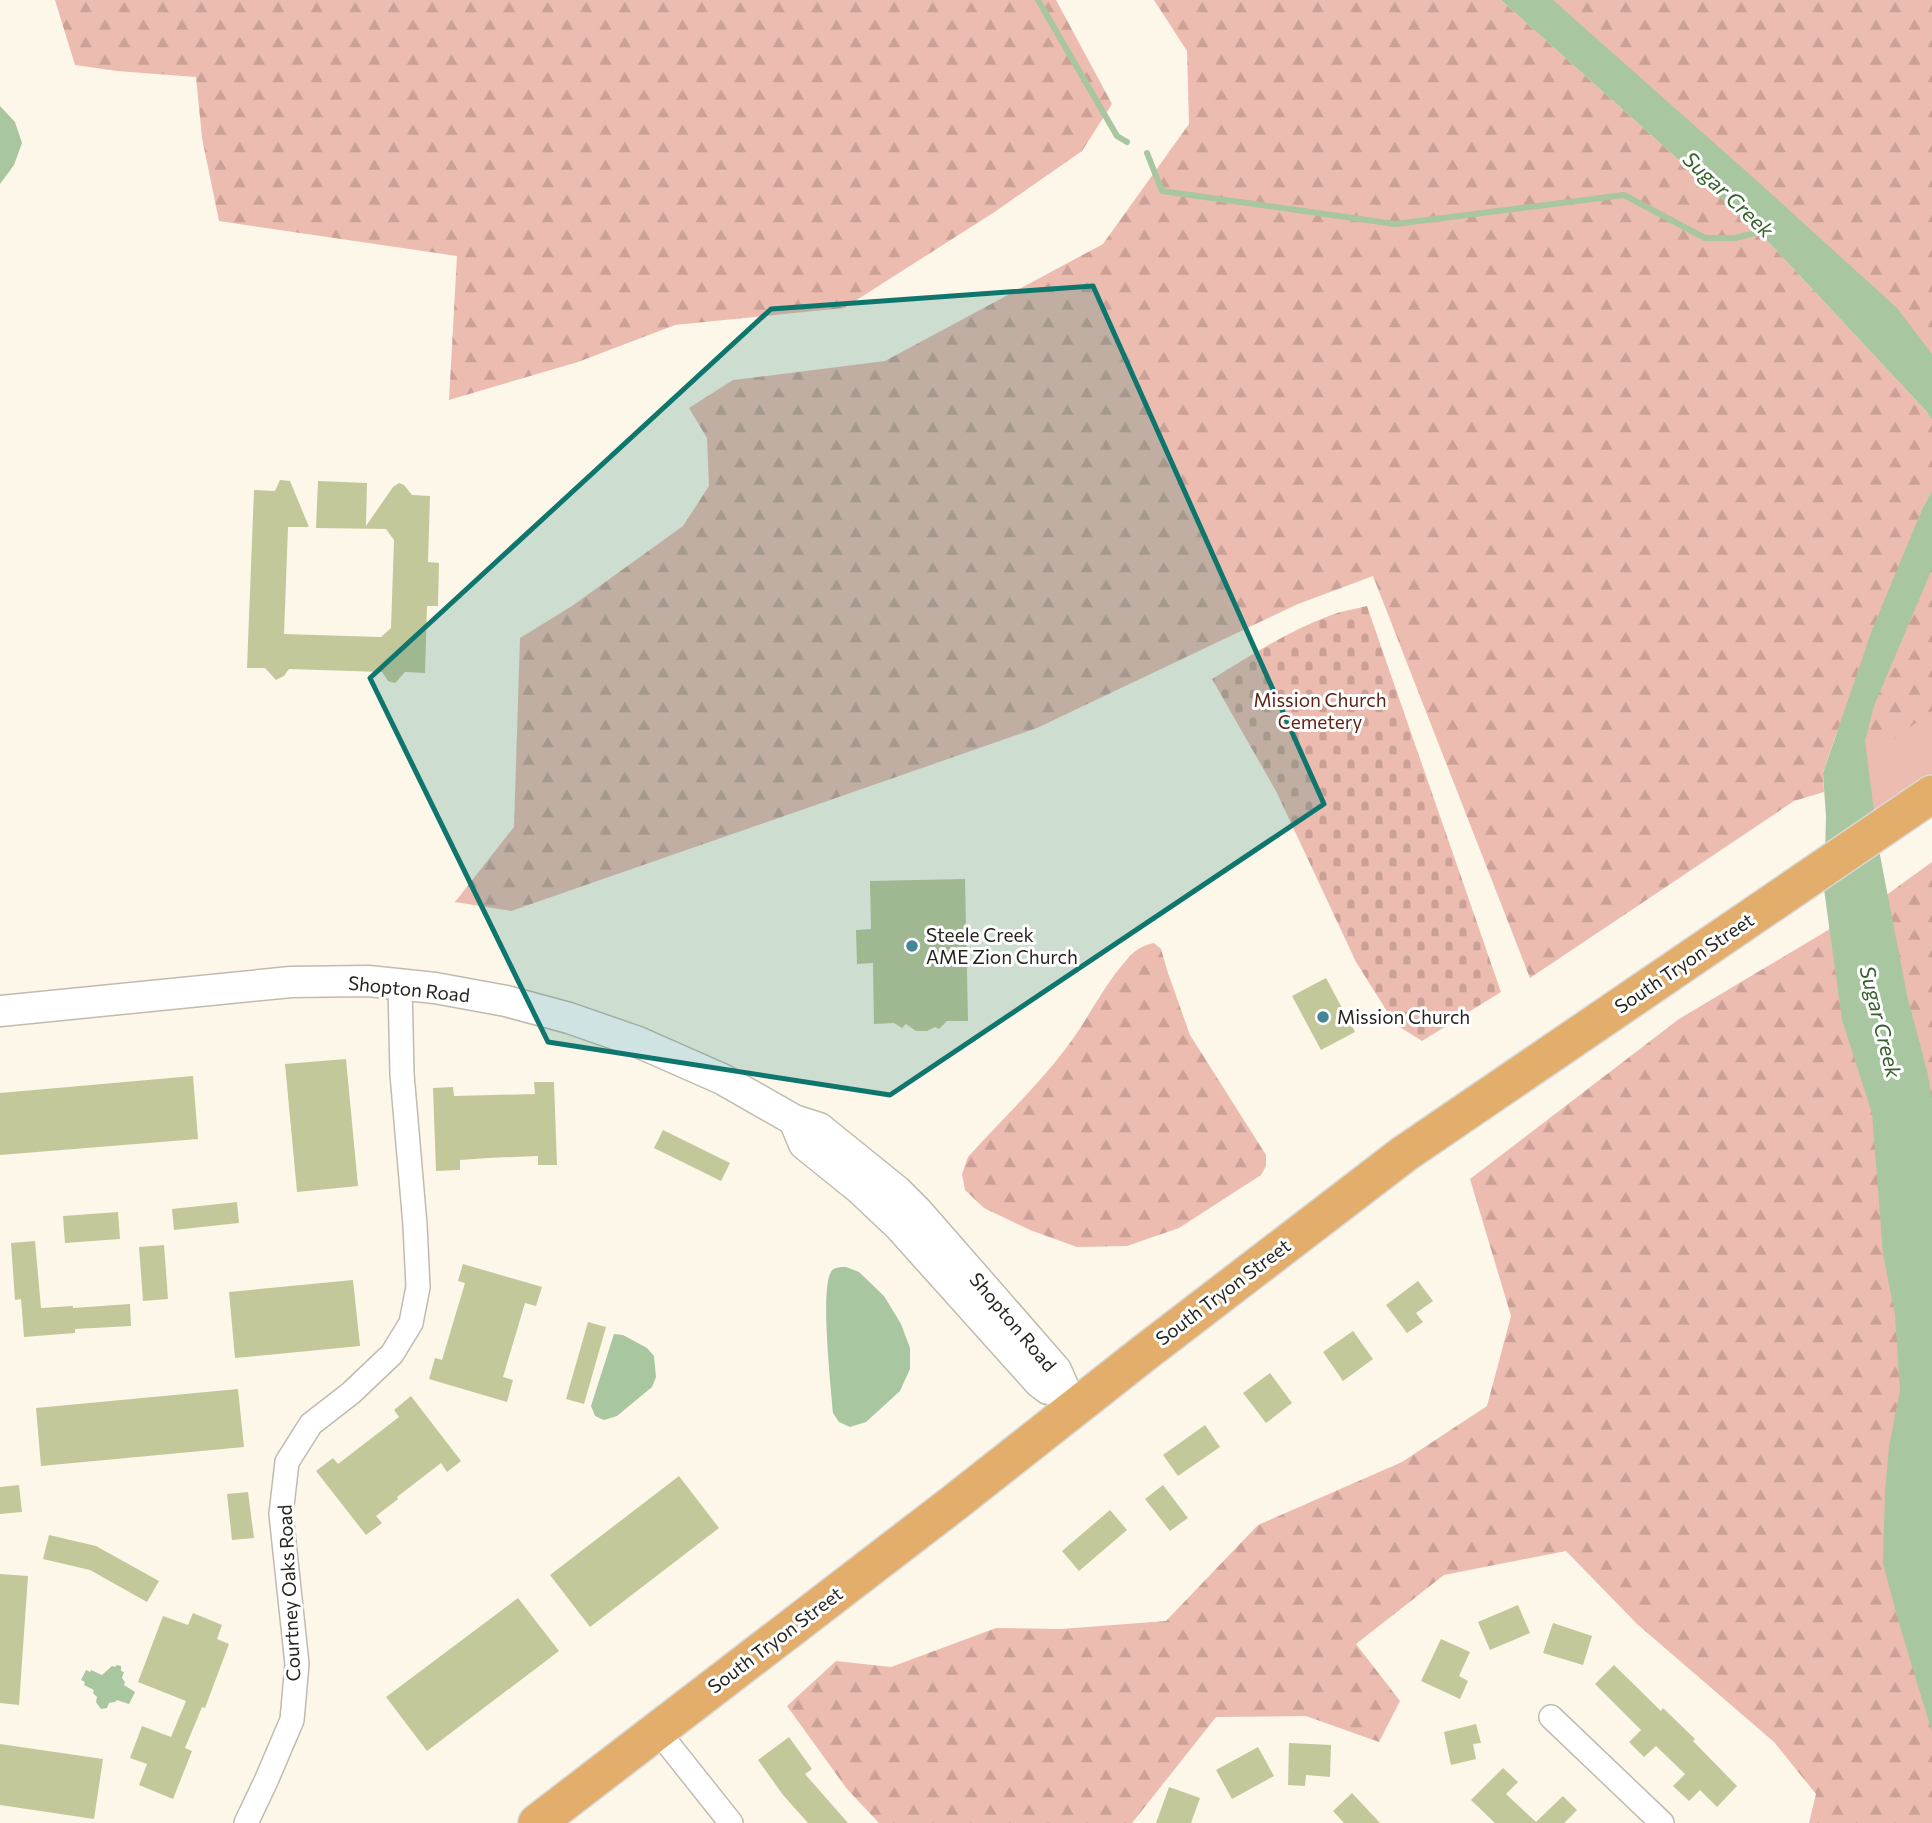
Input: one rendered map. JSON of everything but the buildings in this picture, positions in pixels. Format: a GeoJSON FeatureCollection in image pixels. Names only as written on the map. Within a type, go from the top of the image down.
{"type":"FeatureCollection","features":[{"type":"Feature","properties":{"kind":"main road","name":"South Tryon Street"},"geometry":{"type":"LineString","coordinates":[[537,1823],[1404,1154],[1922,801]]}},
{"type":"Feature","properties":{"kind":"street","name":"Shopton Road"},"geometry":{"type":"LineString","coordinates":[[0,1011],[291,982],[368,981],[435,988],[506,1001],[569,1017],[638,1042],[722,1079],[794,1120],[819,1128],[897,1191],[1056,1370],[1073,1409]]}},
{"type":"Feature","properties":{"kind":"street","name":"Courtney Oaks Road"},"geometry":{"type":"LineString","coordinates":[[246,1823],[292,1720],[297,1664],[281,1514],[287,1462],[312,1424],[351,1393],[392,1354],[411,1323],[418,1287],[402,1074],[400,985]]}},
{"type":"Feature","properties":{"kind":"street"},"geometry":{"type":"LineString","coordinates":[[1551,1717],[1662,1823]]}},
{"type":"Feature","properties":{"kind":"street"},"geometry":{"type":"LineString","coordinates":[[657,1730],[731,1823]]}},
{"type":"Feature","properties":{"kind":"highlighted area"},"geometry":{"type":"Polygon","coordinates":[[[1093,286],[1324,804],[890,1095],[548,1042],[370,678],[771,309],[1093,286]]]}},
{"type":"Feature","properties":{"kind":"green space"},"geometry":{"type":"Polygon","coordinates":[[[55,0],[1056,0],[1112,104],[1082,151],[993,213],[844,308],[675,325],[578,362],[449,400],[457,256],[219,221],[202,138],[196,77],[75,65],[55,0]]]}},
{"type":"Feature","properties":{"kind":"green space"},"geometry":{"type":"Polygon","coordinates":[[[1154,0],[1501,0],[1759,232],[1926,411],[1932,420],[1932,491],[1923,507],[1834,740],[1823,773],[1824,792],[1794,801],[1530,978],[1373,576],[1298,604],[1037,728],[511,911],[455,902],[514,827],[520,638],[572,606],[683,526],[709,486],[707,438],[689,408],[733,380],[885,361],[1103,244],[1189,124],[1187,51],[1154,0]]]}},
{"type":"Feature","properties":{"kind":"green space"},"geometry":{"type":"Polygon","coordinates":[[[1515,0],[1932,0],[1932,398],[1897,351],[1515,0]]]}},
{"type":"Feature","properties":{"kind":"green space"},"geometry":{"type":"Polygon","coordinates":[[[1932,535],[1932,794],[1857,845],[1856,737],[1932,535]]]}},
{"type":"Feature","properties":{"kind":"green space"},"geometry":{"type":"Polygon","coordinates":[[[1932,535],[1932,711],[1853,769],[1856,737],[1932,535]]]}},
{"type":"Feature","properties":{"kind":"green space","name":"Mission Church Cemetery"},"geometry":{"type":"Polygon","coordinates":[[[1367,606],[1501,992],[1422,1041],[1395,1024],[1356,962],[1276,791],[1212,679],[1299,629],[1334,614],[1367,606]]]}},
{"type":"Feature","properties":{"kind":"green space"},"geometry":{"type":"Polygon","coordinates":[[[1932,862],[1932,1823],[1809,1823],[1816,1794],[1774,1742],[1637,1624],[1566,1551],[1444,1575],[1356,1644],[1400,1701],[1379,1742],[1306,1716],[1216,1717],[1132,1823],[879,1823],[847,1789],[787,1706],[836,1661],[891,1667],[996,1628],[1061,1629],[1166,1621],[1258,1525],[1402,1462],[1487,1406],[1511,1316],[1470,1179],[1679,1019],[1885,896],[1932,862]]]}},
{"type":"Feature","properties":{"kind":"green space"},"geometry":{"type":"Polygon","coordinates":[[[1154,943],[1161,949],[1190,1035],[1266,1155],[1266,1166],[1261,1175],[1179,1228],[1127,1246],[1077,1247],[1030,1230],[984,1208],[965,1190],[962,1174],[968,1157],[1061,1055],[1122,965],[1136,950],[1154,943]]]}},
{"type":"Feature","properties":{"kind":"water","name":"Sugar Creek"},"geometry":{"type":"Polygon","coordinates":[[[1501,0],[1553,0],[1897,308],[1932,354],[1932,420],[1759,232],[1501,0]]]}},
{"type":"Feature","properties":{"kind":"water"},"geometry":{"type":"Polygon","coordinates":[[[0,106],[15,122],[22,143],[14,165],[0,184],[0,106]]]}},
{"type":"Feature","properties":{"kind":"water","name":"Sugar Creek"},"geometry":{"type":"Polygon","coordinates":[[[1932,491],[1932,569],[1874,706],[1865,741],[1879,850],[1907,995],[1932,1098],[1932,1732],[1883,1563],[1889,1447],[1900,1390],[1895,1315],[1883,1254],[1872,1113],[1842,1020],[1824,889],[1826,817],[1823,773],[1872,630],[1932,491]]]}},
{"type":"Feature","properties":{"kind":"water"},"geometry":{"type":"Polygon","coordinates":[[[846,1267],[859,1272],[884,1296],[901,1324],[910,1348],[910,1369],[900,1391],[866,1422],[850,1427],[839,1422],[833,1413],[826,1317],[831,1272],[835,1268],[846,1267]]]}},
{"type":"Feature","properties":{"kind":"water"},"geometry":{"type":"Polygon","coordinates":[[[614,1334],[623,1335],[647,1348],[654,1356],[656,1377],[652,1387],[617,1416],[604,1420],[595,1416],[591,1406],[614,1334]]]}},
{"type":"Feature","properties":{"kind":"water"},"geometry":{"type":"Polygon","coordinates":[[[117,1665],[121,1666],[121,1671],[124,1672],[124,1685],[135,1692],[129,1704],[117,1700],[101,1709],[96,1702],[94,1690],[84,1685],[85,1682],[81,1680],[86,1670],[102,1675],[117,1665]]]}},
{"type":"Feature","properties":{"kind":"waterway"},"geometry":{"type":"LineString","coordinates":[[1038,0],[1117,136],[1127,142]]}},
{"type":"Feature","properties":{"kind":"waterway","name":"Sugar Creek"},"geometry":{"type":"LineString","coordinates":[[1147,153],[1162,191],[1395,224],[1624,195],[1705,238],[1735,238],[1764,231]]}},
{"type":"Feature","properties":{"kind":"place","name":"Steele Creek AME Zion Church"},"geometry":{"type":"Point","coordinates":[912,946]}},
{"type":"Feature","properties":{"kind":"place","name":"Mission Church"},"geometry":{"type":"Point","coordinates":[1323,1017]}}]}
